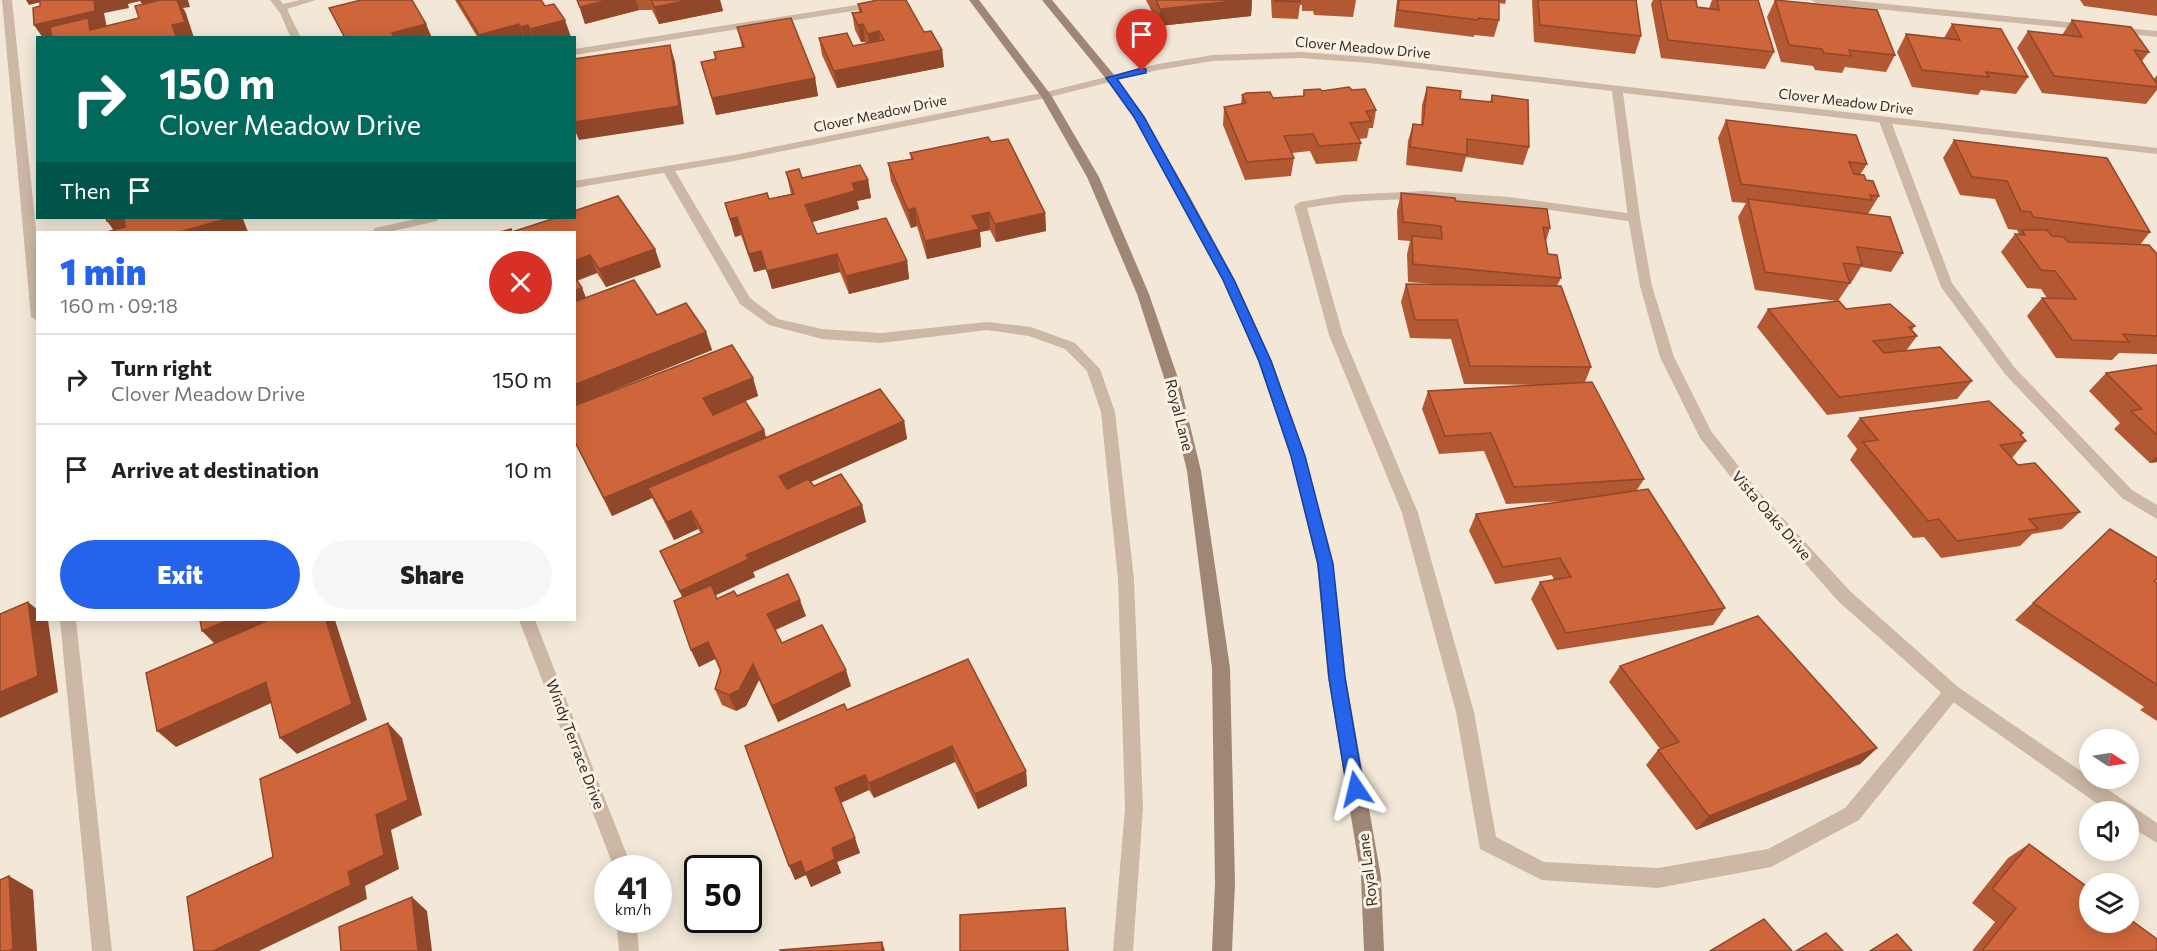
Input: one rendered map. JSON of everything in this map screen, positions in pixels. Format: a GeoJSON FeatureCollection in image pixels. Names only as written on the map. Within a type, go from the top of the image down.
{"type":"FeatureCollection","features":[{"type":"Feature","properties":{"kind":"main road","name":"Royal Lane"},"geometry":{"type":"LineString","coordinates":[[974,0],[1046,95],[1093,177],[1143,294],[1173,384],[1194,471],[1221,668],[1225,883],[1222,951]]}},
{"type":"Feature","properties":{"kind":"main road","name":"Royal Lane"},"geometry":{"type":"LineString","coordinates":[[1047,0],[1111,78],[1139,117],[1229,280],[1265,361],[1298,456],[1325,564],[1337,678],[1371,878],[1374,951]]}},
{"type":"Feature","properties":{"kind":"street"},"geometry":{"type":"LineString","coordinates":[[7,0],[36,297]]}},
{"type":"Feature","properties":{"kind":"street"},"geometry":{"type":"LineString","coordinates":[[295,36],[278,4],[311,0]]}},
{"type":"Feature","properties":{"kind":"street"},"geometry":{"type":"LineString","coordinates":[[576,52],[872,5],[879,0]]}},
{"type":"Feature","properties":{"kind":"street"},"geometry":{"type":"LineString","coordinates":[[1816,0],[2157,34]]}},
{"type":"Feature","properties":{"kind":"street","name":"Clover Meadow Drive"},"geometry":{"type":"LineString","coordinates":[[576,185],[669,171],[1046,95],[1111,78],[1213,58],[1300,55],[1369,60],[2157,151]]}},
{"type":"Feature","properties":{"kind":"street","name":"Vista Oaks Drive"},"geometry":{"type":"LineString","coordinates":[[1617,90],[1634,218],[1646,286],[1667,357],[1705,434],[1754,496],[1844,596],[1952,692],[2110,801]]}},
{"type":"Feature","properties":{"kind":"street"},"geometry":{"type":"LineString","coordinates":[[1885,121],[1946,284],[2010,371],[2127,494],[2157,513]]}},
{"type":"Feature","properties":{"kind":"street"},"geometry":{"type":"LineString","coordinates":[[669,171],[745,301],[774,322],[822,334],[881,338],[987,326],[1031,332],[1070,346],[1094,369],[1108,412],[1126,579],[1134,807],[1123,951]]}},
{"type":"Feature","properties":{"kind":"street"},"geometry":{"type":"LineString","coordinates":[[1634,218],[1492,199],[1404,194],[1335,198],[1300,206],[1336,335],[1410,513],[1465,712],[1487,843],[1542,871],[1658,878],[1771,858],[1852,814],[1952,692]]}},
{"type":"Feature","properties":{"kind":"street"},"geometry":{"type":"LineString","coordinates":[[384,231],[429,219]]}},
{"type":"Feature","properties":{"kind":"street"},"geometry":{"type":"LineString","coordinates":[[68,621],[102,951]]}},
{"type":"Feature","properties":{"kind":"street","name":"Windy Terrace Drive"},"geometry":{"type":"LineString","coordinates":[[527,621],[619,855]]}},
{"type":"Feature","properties":{"kind":"street","name":"Vista Oaks Drive"},"geometry":{"type":"LineString","coordinates":[[2139,821],[2157,834]]}},
{"type":"Feature","properties":{"kind":"street"},"geometry":{"type":"LineString","coordinates":[[627,933],[629,951]]}},
{"type":"Feature","properties":{"kind":"building"},"geometry":{"type":"Polygon","coordinates":[[[40,0],[94,0],[95,11],[34,25],[33,8],[40,6],[40,0]]]}},
{"type":"Feature","properties":{"kind":"building"},"geometry":{"type":"Polygon","coordinates":[[[161,0],[177,0],[185,22],[172,25],[176,36],[52,36],[50,27],[88,18],[90,30],[139,18],[135,6],[161,0]]]}},
{"type":"Feature","properties":{"kind":"building"},"geometry":{"type":"Polygon","coordinates":[[[361,0],[412,0],[426,24],[392,33],[394,36],[344,36],[329,8],[361,0]]]}},
{"type":"Feature","properties":{"kind":"building"},"geometry":{"type":"Polygon","coordinates":[[[458,0],[541,0],[545,6],[554,4],[565,20],[530,29],[528,25],[521,27],[519,24],[479,35],[458,0]]]}},
{"type":"Feature","properties":{"kind":"building"},"geometry":{"type":"Polygon","coordinates":[[[577,0],[609,0],[580,7],[577,0]]]}},
{"type":"Feature","properties":{"kind":"building"},"geometry":{"type":"Polygon","coordinates":[[[651,0],[690,0],[654,7],[651,0]]]}},
{"type":"Feature","properties":{"kind":"building"},"geometry":{"type":"Polygon","coordinates":[[[878,0],[906,0],[924,32],[931,31],[942,50],[834,71],[819,38],[847,33],[853,46],[884,40],[879,31],[868,34],[863,24],[858,25],[852,13],[862,12],[858,4],[878,0]]]}},
{"type":"Feature","properties":{"kind":"building"},"geometry":{"type":"Polygon","coordinates":[[[1156,0],[1242,0],[1160,9],[1156,0]]]}},
{"type":"Feature","properties":{"kind":"building"},"geometry":{"type":"Polygon","coordinates":[[[1300,0],[1300,2],[1274,1],[1300,0]]]}},
{"type":"Feature","properties":{"kind":"building"},"geometry":{"type":"Polygon","coordinates":[[[1399,0],[1499,0],[1499,20],[1478,18],[1478,20],[1398,10],[1399,0]]]}},
{"type":"Feature","properties":{"kind":"building"},"geometry":{"type":"Polygon","coordinates":[[[1538,0],[1636,0],[1641,36],[1540,25],[1538,0]]]}},
{"type":"Feature","properties":{"kind":"building"},"geometry":{"type":"Polygon","coordinates":[[[1660,0],[1696,0],[1697,7],[1719,10],[1717,0],[1758,0],[1774,52],[1668,40],[1660,0]]]}},
{"type":"Feature","properties":{"kind":"building"},"geometry":{"type":"Polygon","coordinates":[[[1775,0],[1877,10],[1895,55],[1849,50],[1851,56],[1824,53],[1822,49],[1789,45],[1775,0]]]}},
{"type":"Feature","properties":{"kind":"building"},"geometry":{"type":"Polygon","coordinates":[[[791,18],[815,78],[712,98],[701,62],[716,59],[714,52],[744,47],[737,27],[791,18]]]}},
{"type":"Feature","properties":{"kind":"building"},"geometry":{"type":"Polygon","coordinates":[[[2072,20],[2131,27],[2149,52],[2134,50],[2157,87],[2054,76],[2028,31],[2082,37],[2072,20]]]}},
{"type":"Feature","properties":{"kind":"building"},"geometry":{"type":"Polygon","coordinates":[[[1952,24],[2001,29],[2028,77],[1986,72],[1989,77],[1922,70],[1906,34],[1960,40],[1952,24]]]}},
{"type":"Feature","properties":{"kind":"building"},"geometry":{"type":"Polygon","coordinates":[[[670,45],[679,106],[576,122],[576,59],[670,45]]]}},
{"type":"Feature","properties":{"kind":"building"},"geometry":{"type":"Polygon","coordinates":[[[1349,87],[1352,90],[1365,89],[1376,110],[1366,111],[1371,121],[1350,123],[1361,143],[1319,146],[1313,134],[1284,136],[1294,158],[1247,162],[1224,107],[1246,103],[1242,95],[1246,93],[1270,92],[1273,98],[1304,96],[1304,90],[1320,89],[1322,91],[1349,87]]]}},
{"type":"Feature","properties":{"kind":"building"},"geometry":{"type":"Polygon","coordinates":[[[1427,87],[1461,91],[1460,99],[1492,102],[1492,95],[1528,100],[1529,147],[1467,139],[1467,155],[1410,147],[1413,124],[1423,125],[1427,87]]]}},
{"type":"Feature","properties":{"kind":"building"},"geometry":{"type":"Polygon","coordinates":[[[1726,120],[1856,135],[1867,164],[1849,162],[1854,174],[1864,175],[1866,180],[1873,181],[1879,196],[1870,195],[1872,200],[1741,184],[1726,120]]]}},
{"type":"Feature","properties":{"kind":"building"},"geometry":{"type":"Polygon","coordinates":[[[988,137],[991,142],[1008,139],[1045,213],[995,224],[989,212],[972,216],[979,229],[925,241],[915,208],[908,210],[888,163],[913,159],[910,153],[988,137]]]}},
{"type":"Feature","properties":{"kind":"building"},"geometry":{"type":"Polygon","coordinates":[[[1954,140],[2107,158],[2150,232],[2033,217],[2031,212],[2021,211],[2007,181],[1972,177],[1954,140]]]}},
{"type":"Feature","properties":{"kind":"building"},"geometry":{"type":"Polygon","coordinates":[[[860,165],[868,180],[852,183],[855,191],[805,205],[817,234],[886,218],[907,261],[846,276],[837,254],[767,271],[761,251],[749,254],[737,217],[730,219],[725,203],[767,193],[769,199],[794,194],[786,172],[799,169],[802,178],[860,165]]]}},
{"type":"Feature","properties":{"kind":"building"},"geometry":{"type":"Polygon","coordinates":[[[1401,193],[1455,198],[1456,201],[1547,209],[1550,228],[1543,227],[1548,254],[1557,255],[1561,278],[1413,264],[1412,236],[1442,239],[1441,226],[1403,222],[1401,193]]]}},
{"type":"Feature","properties":{"kind":"building"},"geometry":{"type":"Polygon","coordinates":[[[618,196],[655,249],[599,269],[590,255],[576,260],[576,231],[515,231],[552,219],[576,219],[576,210],[618,196]]]}},
{"type":"Feature","properties":{"kind":"building"},"geometry":{"type":"Polygon","coordinates":[[[1748,199],[1890,217],[1903,253],[1857,247],[1862,265],[1843,263],[1850,283],[1765,272],[1748,199]]]}},
{"type":"Feature","properties":{"kind":"building"},"geometry":{"type":"Polygon","coordinates":[[[124,219],[226,219],[184,231],[111,231],[125,227],[124,219]]]}},
{"type":"Feature","properties":{"kind":"building"},"geometry":{"type":"Polygon","coordinates":[[[2022,230],[2047,230],[2052,236],[2064,237],[2068,242],[2149,245],[2157,254],[2157,336],[2123,334],[2129,342],[2072,340],[2042,298],[2076,299],[2055,271],[2041,270],[2015,234],[2025,235],[2022,230]]]}},
{"type":"Feature","properties":{"kind":"building"},"geometry":{"type":"Polygon","coordinates":[[[576,279],[582,288],[576,290],[576,279]]]}},
{"type":"Feature","properties":{"kind":"building"},"geometry":{"type":"Polygon","coordinates":[[[634,280],[657,315],[686,303],[706,332],[576,384],[576,301],[634,280]]]}},
{"type":"Feature","properties":{"kind":"building"},"geometry":{"type":"Polygon","coordinates":[[[1406,284],[1561,286],[1591,367],[1470,366],[1457,320],[1415,320],[1406,284]]]}},
{"type":"Feature","properties":{"kind":"building"},"geometry":{"type":"Polygon","coordinates":[[[1839,301],[1846,309],[1890,304],[1915,326],[1909,327],[1917,336],[1873,341],[1884,353],[1940,347],[1972,381],[1839,397],[1768,309],[1839,301]]]}},
{"type":"Feature","properties":{"kind":"building"},"geometry":{"type":"Polygon","coordinates":[[[732,345],[753,378],[703,398],[713,415],[745,401],[764,430],[604,498],[576,444],[576,405],[732,345]]]}},
{"type":"Feature","properties":{"kind":"building"},"geometry":{"type":"Polygon","coordinates":[[[2157,365],[2157,435],[2131,411],[2142,409],[2106,373],[2157,365]]]}},
{"type":"Feature","properties":{"kind":"building"},"geometry":{"type":"Polygon","coordinates":[[[1592,382],[1644,479],[1514,487],[1491,433],[1445,436],[1428,391],[1592,382]]]}},
{"type":"Feature","properties":{"kind":"building"},"geometry":{"type":"Polygon","coordinates":[[[880,389],[904,421],[779,476],[787,489],[808,479],[814,486],[841,474],[862,505],[746,555],[749,559],[680,591],[660,551],[703,532],[691,511],[667,522],[648,488],[880,389]]]}},
{"type":"Feature","properties":{"kind":"building"},"geometry":{"type":"Polygon","coordinates":[[[1989,401],[2023,433],[2020,434],[2026,441],[2000,445],[2018,465],[2035,463],[2080,512],[2029,519],[2038,529],[1957,541],[1939,519],[1928,521],[1863,442],[1878,440],[1860,418],[1989,401]]]}},
{"type":"Feature","properties":{"kind":"building"},"geometry":{"type":"Polygon","coordinates":[[[1648,489],[1725,608],[1566,633],[1540,582],[1571,577],[1560,558],[1503,567],[1476,514],[1648,489]]]}},
{"type":"Feature","properties":{"kind":"building"},"geometry":{"type":"Polygon","coordinates":[[[2110,529],[2157,558],[2157,579],[2154,581],[2157,583],[2157,685],[2033,603],[2110,529]]]}},
{"type":"Feature","properties":{"kind":"building"},"geometry":{"type":"Polygon","coordinates":[[[788,574],[800,600],[767,614],[782,643],[822,625],[846,670],[772,706],[753,664],[739,690],[729,695],[715,689],[721,670],[708,642],[691,650],[674,601],[711,585],[717,599],[734,591],[737,596],[788,574]]]}},
{"type":"Feature","properties":{"kind":"building"},"geometry":{"type":"Polygon","coordinates":[[[28,602],[38,676],[0,692],[0,614],[28,602]]]}},
{"type":"Feature","properties":{"kind":"building"},"geometry":{"type":"Polygon","coordinates":[[[1758,616],[1877,748],[1709,816],[1658,750],[1679,742],[1620,666],[1758,616]]]}},
{"type":"Feature","properties":{"kind":"building"},"geometry":{"type":"Polygon","coordinates":[[[200,621],[227,621],[202,631],[200,621]]]}},
{"type":"Feature","properties":{"kind":"building"},"geometry":{"type":"Polygon","coordinates":[[[267,621],[326,621],[352,704],[280,738],[266,682],[157,731],[146,673],[267,621]]]}},
{"type":"Feature","properties":{"kind":"building"},"geometry":{"type":"Polygon","coordinates":[[[968,659],[1026,771],[975,794],[952,746],[869,783],[865,775],[835,788],[855,838],[832,848],[835,859],[805,873],[801,861],[789,866],[745,746],[844,704],[847,710],[968,659]]]}},
{"type":"Feature","properties":{"kind":"building"},"geometry":{"type":"Polygon","coordinates":[[[388,723],[408,800],[376,815],[384,855],[348,872],[351,885],[213,951],[194,951],[187,897],[273,857],[260,779],[388,723]]]}},
{"type":"Feature","properties":{"kind":"building"},"geometry":{"type":"Polygon","coordinates":[[[2029,844],[2079,881],[2079,933],[2139,933],[2139,926],[2157,939],[2157,951],[1982,951],[2016,908],[1992,889],[2029,844]]]}},
{"type":"Feature","properties":{"kind":"building"},"geometry":{"type":"Polygon","coordinates":[[[9,876],[13,949],[0,951],[0,880],[9,876]]]}},
{"type":"Feature","properties":{"kind":"building"},"geometry":{"type":"Polygon","coordinates":[[[412,897],[418,951],[341,951],[339,927],[412,897]]]}},
{"type":"Feature","properties":{"kind":"building"},"geometry":{"type":"Polygon","coordinates":[[[1065,908],[1068,951],[960,951],[960,915],[1065,908]]]}},
{"type":"Feature","properties":{"kind":"building"},"geometry":{"type":"Polygon","coordinates":[[[1764,919],[1792,951],[1710,951],[1764,919]]]}},
{"type":"Feature","properties":{"kind":"building"},"geometry":{"type":"Polygon","coordinates":[[[1826,933],[1843,951],[1796,951],[1826,933]]]}},
{"type":"Feature","properties":{"kind":"building"},"geometry":{"type":"Polygon","coordinates":[[[1897,934],[1912,951],[1870,951],[1897,934]]]}},
{"type":"Feature","properties":{"kind":"building"},"geometry":{"type":"Polygon","coordinates":[[[882,942],[882,951],[780,951],[780,950],[882,942]]]}},
{"type":"Feature","properties":{"kind":"route"},"geometry":{"type":"LineString","coordinates":[[1142,71],[1111,78],[1139,117],[1229,280],[1265,361],[1298,456],[1325,564],[1337,678],[1356,789]]}}]}
